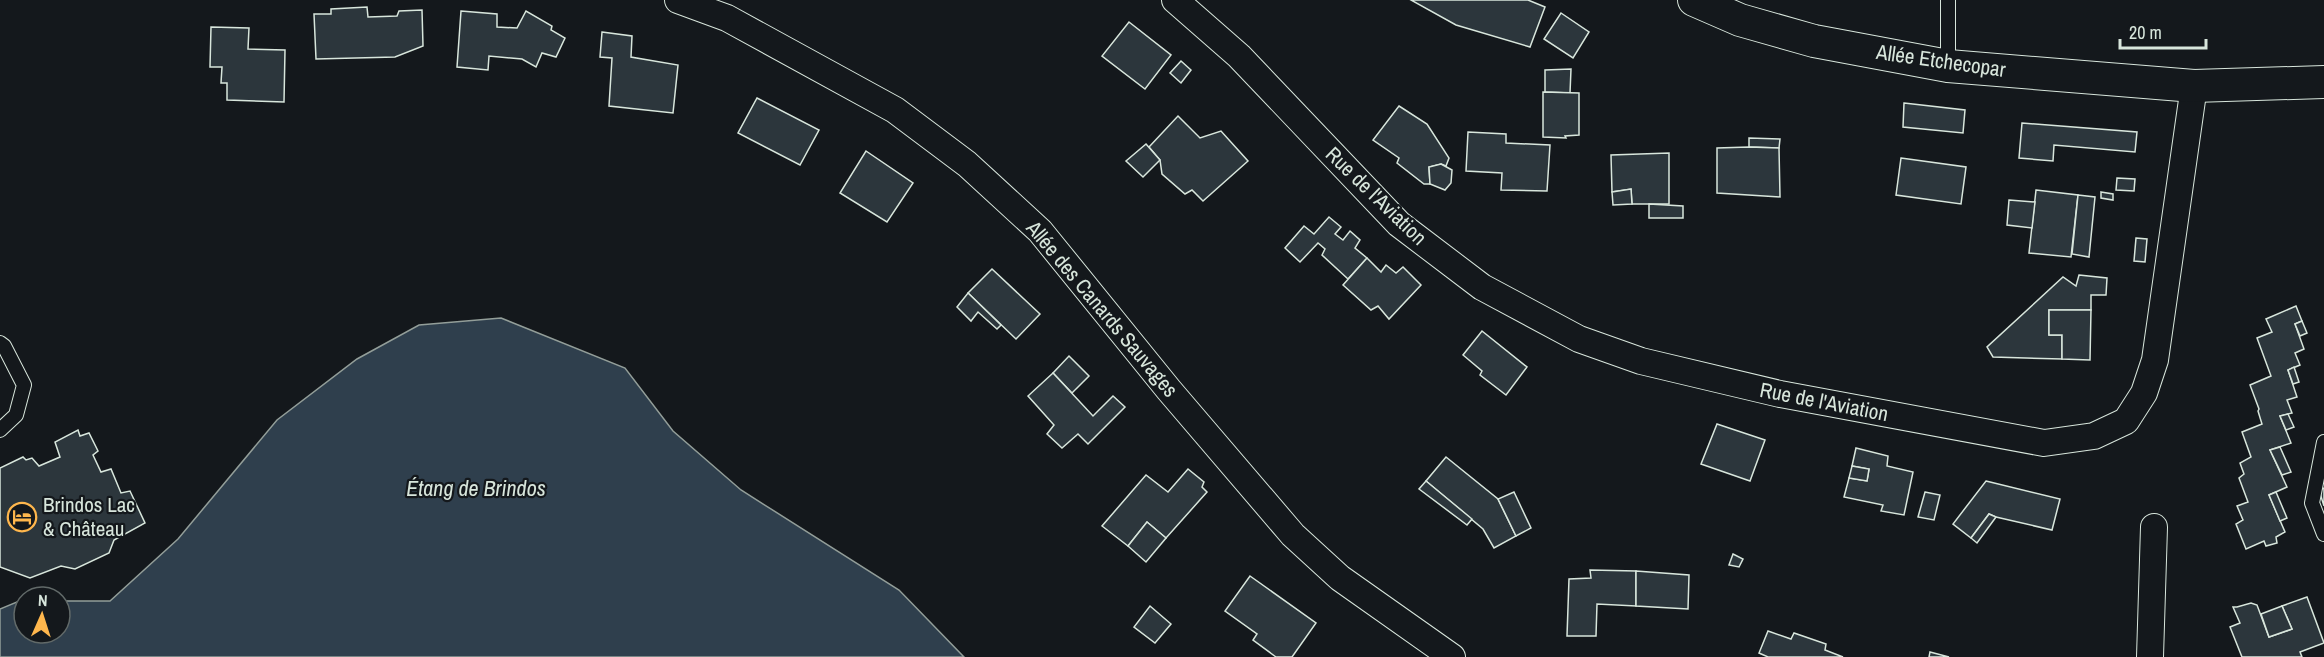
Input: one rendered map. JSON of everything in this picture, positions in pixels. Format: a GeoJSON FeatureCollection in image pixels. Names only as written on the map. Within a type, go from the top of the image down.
{"type":"FeatureCollection","features":[{"type":"Feature","properties":{"kind":"street","name":"Allée des Canards Sauvages"},"geometry":{"type":"LineString","coordinates":[[678,0],[727,18],[895,110],[967,164],[1040,231],[1169,390],[1293,535],[1340,578],[1452,657]]}},
{"type":"Feature","properties":{"kind":"street","name":"Rue de l'Aviation"},"geometry":{"type":"LineString","coordinates":[[1175,0],[1239,56],[1399,224],[1482,287],[1579,339],[1641,362],[1780,394],[2044,443],[2094,436],[2126,421],[2144,393],[2155,360],[2194,86]]}},
{"type":"Feature","properties":{"kind":"street","name":"Allée Etchecopar"},"geometry":{"type":"LineString","coordinates":[[1695,0],[1740,20],[1814,40],[1948,66],[2194,86]]}},
{"type":"Feature","properties":{"kind":"street"},"geometry":{"type":"LineString","coordinates":[[2194,86],[2324,82]]}},
{"type":"Feature","properties":{"kind":"street"},"geometry":{"type":"LineString","coordinates":[[2150,657],[2154,528]]}},
{"type":"Feature","properties":{"kind":"lane"},"geometry":{"type":"LineString","coordinates":[[1948,0],[1948,66]]}},
{"type":"Feature","properties":{"kind":"lane"},"geometry":{"type":"LineString","coordinates":[[0,343],[4,346],[24,385],[16,415],[0,430]]}},
{"type":"Feature","properties":{"kind":"lane"},"geometry":{"type":"LineString","coordinates":[[2324,442],[2312,503],[2324,534]]}},
{"type":"Feature","properties":{"kind":"water","name":"Étang de Brindos"},"geometry":{"type":"Polygon","coordinates":[[[501,318],[625,368],[673,431],[741,490],[899,590],[964,657],[0,657],[0,609],[12,604],[12,645],[72,645],[72,601],[110,601],[178,539],[277,420],[357,359],[419,325],[501,318]]]}},
{"type":"Feature","properties":{"kind":"building"},"geometry":{"type":"Polygon","coordinates":[[[1411,0],[1528,0],[1545,7],[1530,47],[1456,25],[1411,0]]]}},
{"type":"Feature","properties":{"kind":"building"},"geometry":{"type":"Polygon","coordinates":[[[367,7],[368,17],[397,16],[399,11],[422,10],[423,46],[395,57],[316,59],[314,14],[331,14],[331,9],[367,7]]]}},
{"type":"Feature","properties":{"kind":"building"},"geometry":{"type":"Polygon","coordinates":[[[461,11],[497,14],[497,27],[517,28],[526,11],[552,26],[551,30],[565,38],[556,57],[542,53],[536,67],[522,59],[489,56],[488,70],[457,67],[461,11]]]}},
{"type":"Feature","properties":{"kind":"building"},"geometry":{"type":"Polygon","coordinates":[[[1561,13],[1589,32],[1573,58],[1544,39],[1561,13]]]}},
{"type":"Feature","properties":{"kind":"building"},"geometry":{"type":"Polygon","coordinates":[[[1129,22],[1171,55],[1145,89],[1102,56],[1129,22]]]}},
{"type":"Feature","properties":{"kind":"building"},"geometry":{"type":"Polygon","coordinates":[[[211,27],[249,28],[248,49],[285,50],[284,102],[227,100],[227,83],[221,83],[222,67],[210,67],[211,27]]]}},
{"type":"Feature","properties":{"kind":"building"},"geometry":{"type":"Polygon","coordinates":[[[602,32],[632,36],[631,57],[678,65],[673,113],[609,106],[612,58],[600,57],[602,32]]]}},
{"type":"Feature","properties":{"kind":"building"},"geometry":{"type":"Polygon","coordinates":[[[1181,61],[1191,70],[1181,83],[1170,73],[1181,61]]]}},
{"type":"Feature","properties":{"kind":"building"},"geometry":{"type":"Polygon","coordinates":[[[1571,69],[1570,93],[1545,92],[1545,70],[1571,69]]]}},
{"type":"Feature","properties":{"kind":"building"},"geometry":{"type":"Polygon","coordinates":[[[1543,92],[1579,93],[1579,135],[1565,136],[1566,138],[1543,137],[1543,92]]]}},
{"type":"Feature","properties":{"kind":"building"},"geometry":{"type":"Polygon","coordinates":[[[757,98],[819,130],[800,165],[738,133],[757,98]]]}},
{"type":"Feature","properties":{"kind":"building"},"geometry":{"type":"Polygon","coordinates":[[[1904,103],[1965,110],[1963,133],[1903,127],[1904,103]]]}},
{"type":"Feature","properties":{"kind":"building"},"geometry":{"type":"Polygon","coordinates":[[[1399,106],[1427,124],[1449,158],[1446,166],[1441,164],[1429,167],[1430,184],[1424,184],[1397,163],[1399,158],[1373,140],[1399,106]]]}},
{"type":"Feature","properties":{"kind":"building"},"geometry":{"type":"Polygon","coordinates":[[[1178,116],[1200,138],[1221,131],[1248,161],[1203,201],[1192,190],[1185,194],[1162,174],[1160,160],[1149,147],[1178,116]]]}},
{"type":"Feature","properties":{"kind":"building"},"geometry":{"type":"Polygon","coordinates":[[[2022,123],[2137,132],[2135,152],[2054,145],[2053,161],[2019,158],[2022,123]]]}},
{"type":"Feature","properties":{"kind":"building"},"geometry":{"type":"Polygon","coordinates":[[[1468,132],[1506,134],[1506,143],[1550,145],[1547,191],[1501,190],[1502,173],[1466,171],[1468,132]]]}},
{"type":"Feature","properties":{"kind":"building"},"geometry":{"type":"Polygon","coordinates":[[[1749,138],[1780,139],[1779,148],[1749,147],[1749,138]]]}},
{"type":"Feature","properties":{"kind":"building"},"geometry":{"type":"Polygon","coordinates":[[[1146,144],[1160,160],[1143,177],[1126,161],[1146,144]]]}},
{"type":"Feature","properties":{"kind":"building"},"geometry":{"type":"Polygon","coordinates":[[[1717,148],[1779,148],[1780,197],[1717,193],[1717,148]]]}},
{"type":"Feature","properties":{"kind":"building"},"geometry":{"type":"Polygon","coordinates":[[[866,151],[913,183],[887,222],[840,193],[866,151]]]}},
{"type":"Feature","properties":{"kind":"building"},"geometry":{"type":"Polygon","coordinates":[[[1669,153],[1669,204],[1632,204],[1631,189],[1612,192],[1611,155],[1669,153]]]}},
{"type":"Feature","properties":{"kind":"building"},"geometry":{"type":"Polygon","coordinates":[[[1901,158],[1966,167],[1961,204],[1896,195],[1901,158]]]}},
{"type":"Feature","properties":{"kind":"building"},"geometry":{"type":"Polygon","coordinates":[[[1441,164],[1452,170],[1451,183],[1445,190],[1430,184],[1429,167],[1441,164]]]}},
{"type":"Feature","properties":{"kind":"building"},"geometry":{"type":"Polygon","coordinates":[[[2117,178],[2135,179],[2134,191],[2116,190],[2117,178]]]}},
{"type":"Feature","properties":{"kind":"building"},"geometry":{"type":"Polygon","coordinates":[[[1631,189],[1632,204],[1613,205],[1612,192],[1631,189]]]}},
{"type":"Feature","properties":{"kind":"building"},"geometry":{"type":"Polygon","coordinates":[[[2036,190],[2078,195],[2071,257],[2029,253],[2036,190]]]}},
{"type":"Feature","properties":{"kind":"building"},"geometry":{"type":"Polygon","coordinates":[[[2101,192],[2113,194],[2113,200],[2101,198],[2101,192]]]}},
{"type":"Feature","properties":{"kind":"building"},"geometry":{"type":"Polygon","coordinates":[[[2078,195],[2095,197],[2089,257],[2072,254],[2078,195]]]}},
{"type":"Feature","properties":{"kind":"building"},"geometry":{"type":"Polygon","coordinates":[[[2009,200],[2035,202],[2032,228],[2007,225],[2009,200]]]}},
{"type":"Feature","properties":{"kind":"building"},"geometry":{"type":"Polygon","coordinates":[[[1649,204],[1683,206],[1683,218],[1649,218],[1649,204]]]}},
{"type":"Feature","properties":{"kind":"building"},"geometry":{"type":"Polygon","coordinates":[[[1329,217],[1341,227],[1335,234],[1343,240],[1350,231],[1360,240],[1355,248],[1367,258],[1348,279],[1322,255],[1325,249],[1318,243],[1300,262],[1285,248],[1304,226],[1314,234],[1329,217]]]}},
{"type":"Feature","properties":{"kind":"building"},"geometry":{"type":"Polygon","coordinates":[[[2136,238],[2147,239],[2145,262],[2134,261],[2136,238]]]}},
{"type":"Feature","properties":{"kind":"building"},"geometry":{"type":"Polygon","coordinates":[[[1367,258],[1381,272],[1386,265],[1396,273],[1403,267],[1421,285],[1389,319],[1378,306],[1371,310],[1343,285],[1367,258]]]}},
{"type":"Feature","properties":{"kind":"building"},"geometry":{"type":"Polygon","coordinates":[[[992,269],[1040,314],[1016,339],[968,293],[992,269]]]}},
{"type":"Feature","properties":{"kind":"building"},"geometry":{"type":"Polygon","coordinates":[[[2079,275],[2107,278],[2106,295],[2091,295],[2091,310],[2049,310],[2049,335],[2062,335],[2062,359],[1993,357],[1987,347],[2063,277],[2076,286],[2079,275]]]}},
{"type":"Feature","properties":{"kind":"building"},"geometry":{"type":"Polygon","coordinates":[[[968,293],[1001,325],[997,329],[978,312],[971,321],[957,307],[968,293]]]}},
{"type":"Feature","properties":{"kind":"building"},"geometry":{"type":"Polygon","coordinates":[[[2296,306],[2302,321],[2295,324],[2304,349],[2295,353],[2300,365],[2288,370],[2297,397],[2287,400],[2292,413],[2280,416],[2291,443],[2270,450],[2287,487],[2269,495],[2285,532],[2276,537],[2277,543],[2266,546],[2264,541],[2246,549],[2236,524],[2243,520],[2237,506],[2248,502],[2239,478],[2244,474],[2240,463],[2251,457],[2242,432],[2262,424],[2250,385],[2271,376],[2257,338],[2272,332],[2266,319],[2296,306]]]}},
{"type":"Feature","properties":{"kind":"building"},"geometry":{"type":"Polygon","coordinates":[[[2049,310],[2091,310],[2090,360],[2062,359],[2062,335],[2049,335],[2049,310]]]}},
{"type":"Feature","properties":{"kind":"building"},"geometry":{"type":"Polygon","coordinates":[[[2302,321],[2307,333],[2300,336],[2295,324],[2302,321]]]}},
{"type":"Feature","properties":{"kind":"building"},"geometry":{"type":"Polygon","coordinates":[[[1482,331],[1527,367],[1506,395],[1480,375],[1482,371],[1463,355],[1482,331]]]}},
{"type":"Feature","properties":{"kind":"building"},"geometry":{"type":"Polygon","coordinates":[[[1069,356],[1089,376],[1072,393],[1053,373],[1069,356]]]}},
{"type":"Feature","properties":{"kind":"building"},"geometry":{"type":"Polygon","coordinates":[[[2294,367],[2299,382],[2293,384],[2288,370],[2294,367]]]}},
{"type":"Feature","properties":{"kind":"building"},"geometry":{"type":"Polygon","coordinates":[[[1053,373],[1093,416],[1113,396],[1125,407],[1088,444],[1078,434],[1062,448],[1047,434],[1054,425],[1028,396],[1053,373]]]}},
{"type":"Feature","properties":{"kind":"building"},"geometry":{"type":"Polygon","coordinates":[[[2288,414],[2294,427],[2286,430],[2280,416],[2288,414]]]}},
{"type":"Feature","properties":{"kind":"building"},"geometry":{"type":"Polygon","coordinates":[[[1717,424],[1765,440],[1750,481],[1701,464],[1717,424]]]}},
{"type":"Feature","properties":{"kind":"building"},"geometry":{"type":"Polygon","coordinates":[[[78,430],[80,436],[89,433],[98,451],[93,455],[101,472],[111,469],[121,493],[130,491],[145,523],[114,540],[109,553],[75,569],[61,566],[30,578],[0,567],[0,468],[23,457],[26,460],[32,458],[39,466],[60,457],[55,442],[78,430]]]}},
{"type":"Feature","properties":{"kind":"building"},"geometry":{"type":"Polygon","coordinates":[[[2280,447],[2291,472],[2282,475],[2270,450],[2280,447]]]}},
{"type":"Feature","properties":{"kind":"building"},"geometry":{"type":"Polygon","coordinates":[[[1856,448],[1888,456],[1887,466],[1913,472],[1904,515],[1881,511],[1883,505],[1844,497],[1849,478],[1867,481],[1869,469],[1852,466],[1856,448]]]}},
{"type":"Feature","properties":{"kind":"building"},"geometry":{"type":"Polygon","coordinates":[[[1446,457],[1498,499],[1516,536],[1494,548],[1483,529],[1426,481],[1446,457]]]}},
{"type":"Feature","properties":{"kind":"building"},"geometry":{"type":"Polygon","coordinates":[[[1852,466],[1869,469],[1867,481],[1849,478],[1852,466]]]}},
{"type":"Feature","properties":{"kind":"building"},"geometry":{"type":"Polygon","coordinates":[[[1188,469],[1204,482],[1202,487],[1207,492],[1166,538],[1147,522],[1128,546],[1102,526],[1146,475],[1168,492],[1188,469]]]}},
{"type":"Feature","properties":{"kind":"building"},"geometry":{"type":"Polygon","coordinates":[[[1426,481],[1472,519],[1467,525],[1419,489],[1426,481]]]}},
{"type":"Feature","properties":{"kind":"building"},"geometry":{"type":"Polygon","coordinates":[[[1986,481],[2060,499],[2052,530],[1989,514],[1971,538],[1953,524],[1986,481]]]}},
{"type":"Feature","properties":{"kind":"building"},"geometry":{"type":"Polygon","coordinates":[[[2324,488],[2324,506],[2319,490],[2324,488]]]}},
{"type":"Feature","properties":{"kind":"building"},"geometry":{"type":"Polygon","coordinates":[[[1514,492],[1531,528],[1516,536],[1498,499],[1514,492]]]}},
{"type":"Feature","properties":{"kind":"building"},"geometry":{"type":"Polygon","coordinates":[[[1925,492],[1940,495],[1934,520],[1918,517],[1925,492]]]}},
{"type":"Feature","properties":{"kind":"building"},"geometry":{"type":"Polygon","coordinates":[[[2276,492],[2287,518],[2280,521],[2269,495],[2276,492]]]}},
{"type":"Feature","properties":{"kind":"building"},"geometry":{"type":"Polygon","coordinates":[[[1989,514],[1996,517],[1977,543],[1971,538],[1989,514]]]}},
{"type":"Feature","properties":{"kind":"building"},"geometry":{"type":"Polygon","coordinates":[[[1147,522],[1166,538],[1146,562],[1128,546],[1147,522]]]}},
{"type":"Feature","properties":{"kind":"building"},"geometry":{"type":"Polygon","coordinates":[[[1733,554],[1743,559],[1739,567],[1729,565],[1733,554]]]}},
{"type":"Feature","properties":{"kind":"building"},"geometry":{"type":"Polygon","coordinates":[[[1590,570],[1636,571],[1636,606],[1597,604],[1596,636],[1567,636],[1569,579],[1591,578],[1590,570]]]}},
{"type":"Feature","properties":{"kind":"building"},"geometry":{"type":"Polygon","coordinates":[[[1636,571],[1689,575],[1688,609],[1636,606],[1636,571]]]}},
{"type":"Feature","properties":{"kind":"building"},"geometry":{"type":"Polygon","coordinates":[[[1250,576],[1316,623],[1292,657],[1276,657],[1253,640],[1257,634],[1225,611],[1250,576]]]}},
{"type":"Feature","properties":{"kind":"building"},"geometry":{"type":"Polygon","coordinates":[[[2307,597],[2324,643],[2300,652],[2302,657],[2242,657],[2230,627],[2240,623],[2233,607],[2251,603],[2257,605],[2269,637],[2292,629],[2282,606],[2307,597]]]}},
{"type":"Feature","properties":{"kind":"building"},"geometry":{"type":"Polygon","coordinates":[[[1150,606],[1171,624],[1155,643],[1134,627],[1150,606]]]}},
{"type":"Feature","properties":{"kind":"building"},"geometry":{"type":"Polygon","coordinates":[[[2282,606],[2292,629],[2269,637],[2261,614],[2282,606]]]}},
{"type":"Feature","properties":{"kind":"building"},"geometry":{"type":"Polygon","coordinates":[[[1768,631],[1791,639],[1794,633],[1826,644],[1825,650],[1843,657],[1768,657],[1759,653],[1768,631]]]}},
{"type":"Feature","properties":{"kind":"building"},"geometry":{"type":"Polygon","coordinates":[[[1930,652],[1949,657],[1929,657],[1930,652]]]}},
{"type":"Feature","properties":{"kind":"place","name":"Brindos Lac & Château"},"geometry":{"type":"Point","coordinates":[22,517]}}]}
